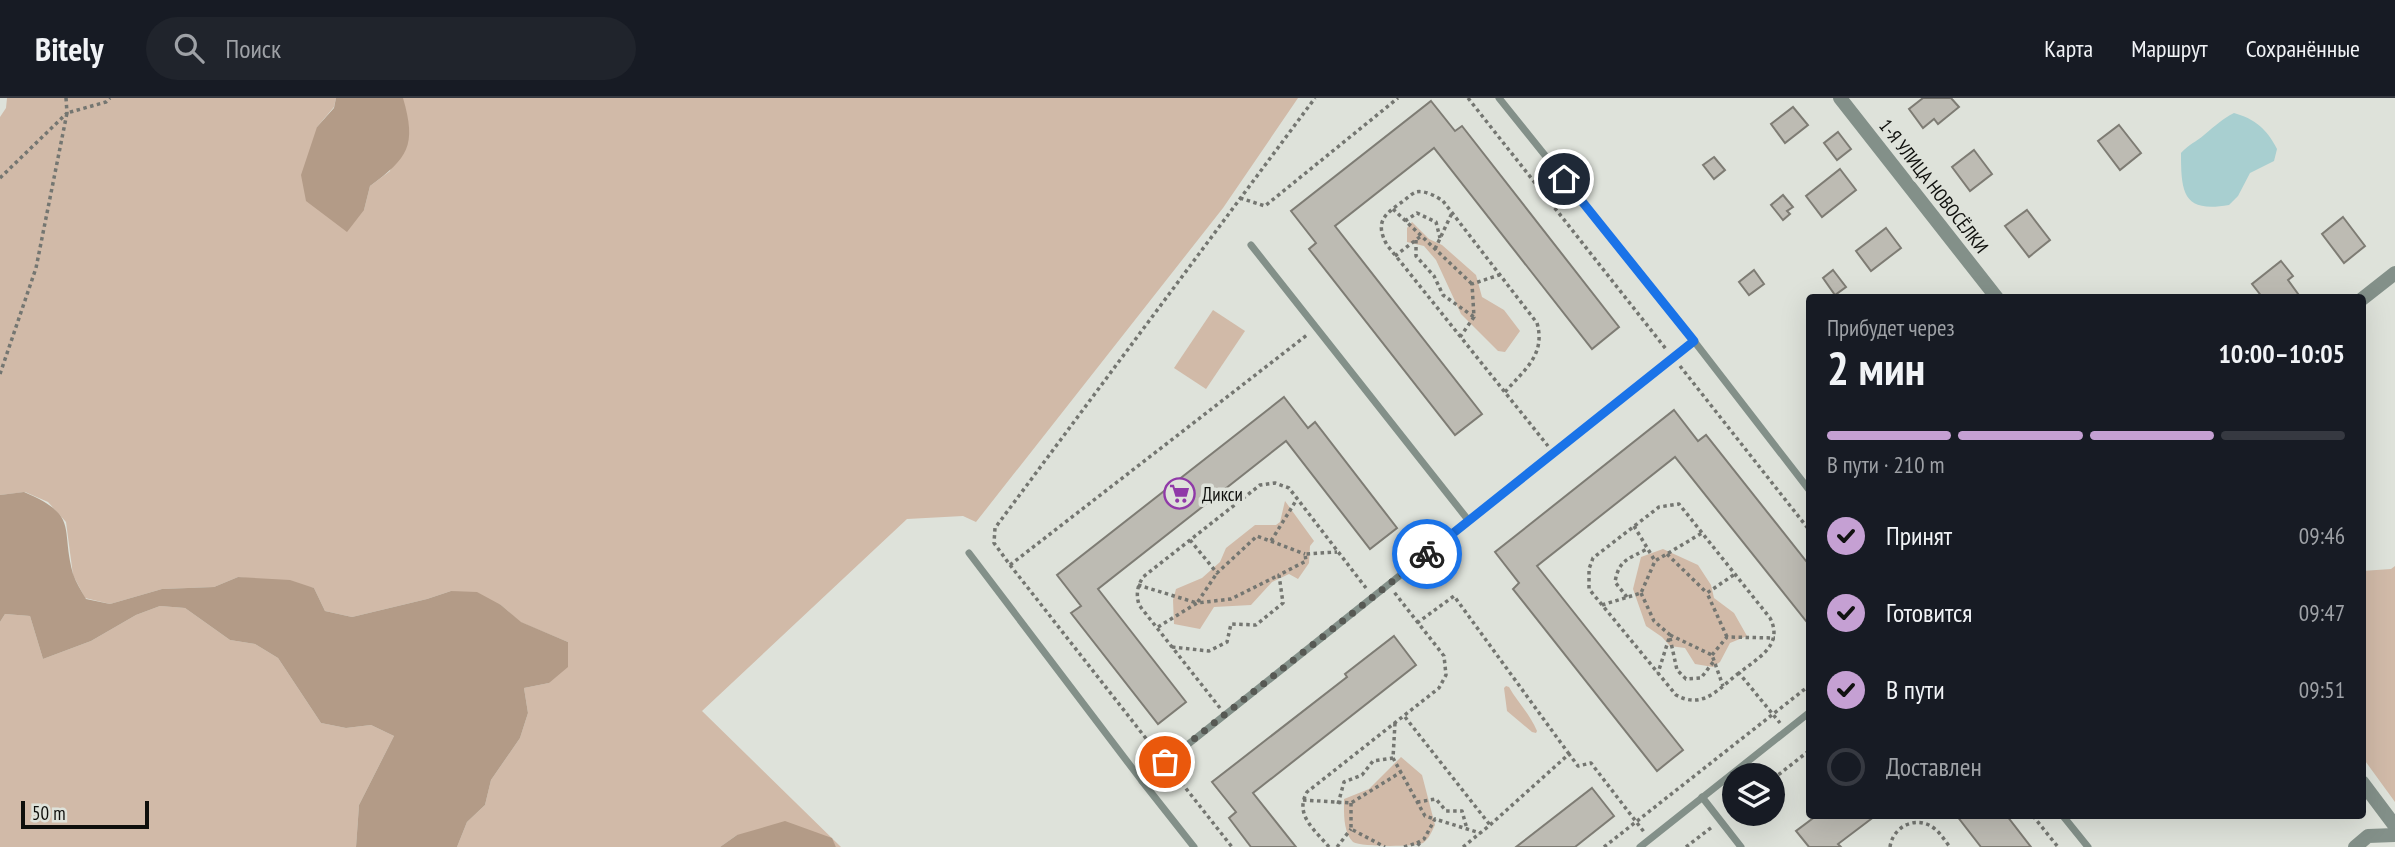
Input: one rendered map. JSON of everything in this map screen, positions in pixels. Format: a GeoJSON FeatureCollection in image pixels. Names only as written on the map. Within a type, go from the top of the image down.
{"type":"FeatureCollection","features":[{"type":"Feature","properties":{"kind":"street","name":"1-Я УЛИЦА НОВОСЁЛКИ"},"geometry":{"type":"LineString","coordinates":[[1840,98],[1994,294]]}},
{"type":"Feature","properties":{"kind":"street"},"geometry":{"type":"LineString","coordinates":[[2366,296],[2395,273]]}},
{"type":"Feature","properties":{"kind":"street"},"geometry":{"type":"LineString","coordinates":[[2366,787],[2395,826]]}},
{"type":"Feature","properties":{"kind":"street"},"geometry":{"type":"LineString","coordinates":[[2356,847],[2368,836],[2395,835]]}},
{"type":"Feature","properties":{"kind":"lane"},"geometry":{"type":"LineString","coordinates":[[1499,98],[1806,486]]}},
{"type":"Feature","properties":{"kind":"lane"},"geometry":{"type":"LineString","coordinates":[[1251,245],[1469,521]]}},
{"type":"Feature","properties":{"kind":"lane"},"geometry":{"type":"LineString","coordinates":[[1142,781],[1694,341]]}},
{"type":"Feature","properties":{"kind":"lane"},"geometry":{"type":"LineString","coordinates":[[969,553],[1194,847]]}},
{"type":"Feature","properties":{"kind":"lane"},"geometry":{"type":"LineString","coordinates":[[1640,847],[1806,715]]}},
{"type":"Feature","properties":{"kind":"lane"},"geometry":{"type":"LineString","coordinates":[[1702,797],[1741,847]]}},
{"type":"Feature","properties":{"kind":"lane"},"geometry":{"type":"LineString","coordinates":[[2065,819],[2088,847]]}},
{"type":"Feature","properties":{"kind":"path"},"geometry":{"type":"LineString","coordinates":[[0,374],[36,268],[67,113],[66,98]]}},
{"type":"Feature","properties":{"kind":"path"},"geometry":{"type":"LineString","coordinates":[[0,178],[67,113],[106,102],[110,98]]}},
{"type":"Feature","properties":{"kind":"path"},"geometry":{"type":"LineString","coordinates":[[1232,847],[994,543],[996,525],[1315,98]]}},
{"type":"Feature","properties":{"kind":"path"},"geometry":{"type":"LineString","coordinates":[[1240,198],[1265,206],[1398,98]]}},
{"type":"Feature","properties":{"kind":"path"},"geometry":{"type":"LineString","coordinates":[[1468,98],[1806,526]]}},
{"type":"Feature","properties":{"kind":"path"},"geometry":{"type":"LineString","coordinates":[[1505,392],[1538,352],[1541,336],[1537,323],[1443,201],[1436,196],[1416,192],[1387,213],[1381,223],[1381,235],[1395,256],[1554,453]]}},
{"type":"Feature","properties":{"kind":"path"},"geometry":{"type":"LineString","coordinates":[[1393,209],[1472,285],[1474,317],[1460,337]]}},
{"type":"Feature","properties":{"kind":"path"},"geometry":{"type":"LineString","coordinates":[[1435,249],[1452,212]]}},
{"type":"Feature","properties":{"kind":"path"},"geometry":{"type":"LineString","coordinates":[[1405,221],[1417,213],[1436,222],[1440,238]]}},
{"type":"Feature","properties":{"kind":"path"},"geometry":{"type":"LineString","coordinates":[[1395,256],[1421,236]]}},
{"type":"Feature","properties":{"kind":"path"},"geometry":{"type":"LineString","coordinates":[[1416,240],[1416,256],[1434,276],[1443,295],[1474,317]]}},
{"type":"Feature","properties":{"kind":"path"},"geometry":{"type":"LineString","coordinates":[[1472,285],[1500,275]]}},
{"type":"Feature","properties":{"kind":"path"},"geometry":{"type":"LineString","coordinates":[[1010,565],[1316,328]]}},
{"type":"Feature","properties":{"kind":"path"},"geometry":{"type":"LineString","coordinates":[[1225,715],[1139,605],[1138,585],[1143,577],[1260,485],[1267,483],[1289,488],[1373,597]]}},
{"type":"Feature","properties":{"kind":"path"},"geometry":{"type":"LineString","coordinates":[[1270,541],[1297,499]]}},
{"type":"Feature","properties":{"kind":"path"},"geometry":{"type":"LineString","coordinates":[[1679,504],[1702,533],[1770,618],[1774,625],[1775,638],[1766,652],[1704,700],[1695,701],[1676,695],[1589,589],[1589,569],[1593,558],[1659,507],[1679,504]]}},
{"type":"Feature","properties":{"kind":"path"},"geometry":{"type":"LineString","coordinates":[[1633,526],[1655,561]]}},
{"type":"Feature","properties":{"kind":"path"},"geometry":{"type":"LineString","coordinates":[[1702,533],[1655,561],[1641,593],[1654,621],[1670,635],[1712,655],[1723,685]]}},
{"type":"Feature","properties":{"kind":"path"},"geometry":{"type":"LineString","coordinates":[[1157,628],[1197,603],[1217,573],[1257,536],[1305,554],[1338,552]]}},
{"type":"Feature","properties":{"kind":"path"},"geometry":{"type":"LineString","coordinates":[[1190,540],[1217,573]]}},
{"type":"Feature","properties":{"kind":"path"},"geometry":{"type":"LineString","coordinates":[[1627,597],[1615,582],[1618,569],[1622,562],[1647,549]]}},
{"type":"Feature","properties":{"kind":"path"},"geometry":{"type":"LineString","coordinates":[[1138,585],[1197,603],[1231,599],[1306,561],[1305,554]]}},
{"type":"Feature","properties":{"kind":"path"},"geometry":{"type":"LineString","coordinates":[[1667,554],[1707,593],[1727,637]]}},
{"type":"Feature","properties":{"kind":"path"},"geometry":{"type":"LineString","coordinates":[[1707,593],[1735,574]]}},
{"type":"Feature","properties":{"kind":"path"},"geometry":{"type":"LineString","coordinates":[[1172,647],[1209,651],[1227,642],[1231,624],[1256,625],[1283,603],[1279,575]]}},
{"type":"Feature","properties":{"kind":"path"},"geometry":{"type":"LineString","coordinates":[[1329,847],[1304,815],[1303,800],[1307,792],[1439,688],[1446,676],[1444,656],[1388,585]]}},
{"type":"Feature","properties":{"kind":"path"},"geometry":{"type":"LineString","coordinates":[[1602,605],[1641,593]]}},
{"type":"Feature","properties":{"kind":"path"},"geometry":{"type":"LineString","coordinates":[[1417,623],[1454,596],[1578,766],[1591,764],[1650,839]]}},
{"type":"Feature","properties":{"kind":"path"},"geometry":{"type":"LineString","coordinates":[[1658,673],[1670,635]]}},
{"type":"Feature","properties":{"kind":"path"},"geometry":{"type":"LineString","coordinates":[[1670,635],[1677,670],[1686,680],[1700,678],[1714,661]]}},
{"type":"Feature","properties":{"kind":"path"},"geometry":{"type":"LineString","coordinates":[[1727,637],[1775,638]]}},
{"type":"Feature","properties":{"kind":"path"},"geometry":{"type":"LineString","coordinates":[[1712,655],[1727,637]]}},
{"type":"Feature","properties":{"kind":"path"},"geometry":{"type":"LineString","coordinates":[[1739,673],[1786,730]]}},
{"type":"Feature","properties":{"kind":"path"},"geometry":{"type":"LineString","coordinates":[[1604,847],[1806,688]]}},
{"type":"Feature","properties":{"kind":"path"},"geometry":{"type":"LineString","coordinates":[[1404,716],[1490,825]]}},
{"type":"Feature","properties":{"kind":"path"},"geometry":{"type":"LineString","coordinates":[[1395,723],[1393,758],[1425,816],[1480,833]]}},
{"type":"Feature","properties":{"kind":"path"},"geometry":{"type":"LineString","coordinates":[[1785,770],[1806,753]]}},
{"type":"Feature","properties":{"kind":"path"},"geometry":{"type":"LineString","coordinates":[[1462,847],[1569,754]]}},
{"type":"Feature","properties":{"kind":"path"},"geometry":{"type":"LineString","coordinates":[[1338,804],[1344,782],[1362,775],[1373,761],[1393,758]]}},
{"type":"Feature","properties":{"kind":"path"},"geometry":{"type":"LineString","coordinates":[[1303,800],[1351,803],[1401,772]]}},
{"type":"Feature","properties":{"kind":"path"},"geometry":{"type":"LineString","coordinates":[[1417,802],[1436,799],[1446,811],[1462,811],[1467,829]]}},
{"type":"Feature","properties":{"kind":"path"},"geometry":{"type":"LineString","coordinates":[[1337,847],[1351,829],[1351,803]]}},
{"type":"Feature","properties":{"kind":"path"},"geometry":{"type":"LineString","coordinates":[[1404,847],[1424,839],[1435,819]]}},
{"type":"Feature","properties":{"kind":"path"},"geometry":{"type":"LineString","coordinates":[[2035,819],[2058,847]]}},
{"type":"Feature","properties":{"kind":"path"},"geometry":{"type":"LineString","coordinates":[[1890,847],[1894,833],[1912,822],[1924,822],[1935,829],[1950,847]]}},
{"type":"Feature","properties":{"kind":"path"},"geometry":{"type":"LineString","coordinates":[[1351,829],[1385,847]]}},
{"type":"Feature","properties":{"kind":"path"},"geometry":{"type":"LineString","coordinates":[[1417,842],[1422,847]]}},
{"type":"Feature","properties":{"kind":"shaded area"},"geometry":{"type":"Polygon","coordinates":[[[7,98],[336,98],[334,107],[317,127],[364,210],[370,186],[390,171],[403,98],[1298,98],[1223,208],[976,522],[963,516],[907,519],[702,711],[841,847],[836,847],[831,838],[737,835],[720,847],[457,847],[467,822],[485,805],[491,780],[520,738],[528,713],[524,688],[549,683],[568,642],[520,622],[501,605],[451,591],[352,617],[325,611],[314,588],[238,577],[214,587],[162,589],[110,604],[85,598],[73,575],[66,522],[48,502],[25,492],[0,495],[0,117],[6,108],[7,98]]]}},
{"type":"Feature","properties":{"kind":"shaded area"},"geometry":{"type":"Polygon","coordinates":[[[336,98],[403,98],[409,128],[409,140],[401,159],[370,186],[364,210],[347,232],[306,201],[301,175],[317,127],[334,108],[336,98]]]}},
{"type":"Feature","properties":{"kind":"shaded area"},"geometry":{"type":"Polygon","coordinates":[[[1412,222],[1429,239],[1442,245],[1476,275],[1482,297],[1504,310],[1520,331],[1505,352],[1498,351],[1461,314],[1436,260],[1424,246],[1407,242],[1407,228],[1412,222]]]}},
{"type":"Feature","properties":{"kind":"shaded area"},"geometry":{"type":"Polygon","coordinates":[[[1213,310],[1245,331],[1206,389],[1174,368],[1213,310]]]}},
{"type":"Feature","properties":{"kind":"shaded area"},"geometry":{"type":"Polygon","coordinates":[[[24,492],[42,500],[61,516],[65,524],[73,574],[86,599],[110,604],[162,589],[214,587],[238,577],[290,580],[314,588],[325,611],[352,617],[451,591],[477,592],[501,605],[521,622],[568,642],[568,667],[549,683],[524,688],[528,713],[520,738],[491,780],[485,805],[467,822],[457,847],[356,847],[359,805],[394,736],[371,725],[346,728],[321,723],[278,658],[255,644],[230,640],[185,608],[160,606],[136,615],[91,641],[43,659],[30,616],[5,614],[0,622],[0,495],[24,492]]]}},
{"type":"Feature","properties":{"kind":"shaded area"},"geometry":{"type":"Polygon","coordinates":[[[1285,501],[1314,541],[1310,546],[1309,563],[1298,579],[1289,574],[1272,582],[1251,605],[1214,607],[1200,629],[1174,624],[1173,600],[1176,589],[1202,578],[1220,562],[1226,548],[1255,525],[1276,525],[1280,522],[1285,501]]]}},
{"type":"Feature","properties":{"kind":"shaded area"},"geometry":{"type":"Polygon","coordinates":[[[1663,549],[1698,565],[1711,585],[1714,598],[1734,613],[1747,636],[1730,643],[1720,662],[1713,667],[1695,664],[1685,648],[1670,646],[1646,626],[1633,589],[1641,557],[1663,549]]]}},
{"type":"Feature","properties":{"kind":"shaded area"},"geometry":{"type":"Polygon","coordinates":[[[2395,566],[2395,802],[2366,762],[2366,571],[2391,569],[2395,566]]]}},
{"type":"Feature","properties":{"kind":"shaded area"},"geometry":{"type":"Polygon","coordinates":[[[160,606],[185,608],[230,640],[255,644],[278,658],[321,723],[346,728],[371,725],[394,736],[359,805],[356,847],[0,847],[0,622],[5,614],[30,616],[43,659],[91,641],[136,615],[160,606]]]}},
{"type":"Feature","properties":{"kind":"shaded area"},"geometry":{"type":"Polygon","coordinates":[[[1506,686],[1531,719],[1536,733],[1507,711],[1506,686]]]}},
{"type":"Feature","properties":{"kind":"shaded area"},"geometry":{"type":"Polygon","coordinates":[[[1401,757],[1422,775],[1435,825],[1430,835],[1423,843],[1409,845],[1376,846],[1353,842],[1346,828],[1344,799],[1369,789],[1401,757]]]}},
{"type":"Feature","properties":{"kind":"shaded area"},"geometry":{"type":"Polygon","coordinates":[[[785,821],[832,838],[836,847],[720,847],[737,835],[785,821]]]}},
{"type":"Feature","properties":{"kind":"water"},"geometry":{"type":"Polygon","coordinates":[[[2234,113],[2248,118],[2265,130],[2277,149],[2274,161],[2250,173],[2238,196],[2229,205],[2214,207],[2194,203],[2184,189],[2181,153],[2234,113]]]}},
{"type":"Feature","properties":{"kind":"building"},"geometry":{"type":"Polygon","coordinates":[[[1923,98],[1951,98],[1959,107],[1938,124],[1934,119],[1923,128],[1909,109],[1923,98]]]}},
{"type":"Feature","properties":{"kind":"building"},"geometry":{"type":"Polygon","coordinates":[[[1431,101],[1455,131],[1462,126],[1619,327],[1592,349],[1434,148],[1335,226],[1482,414],[1455,435],[1309,249],[1316,243],[1291,211],[1431,101]]]}},
{"type":"Feature","properties":{"kind":"building"},"geometry":{"type":"Polygon","coordinates":[[[1793,107],[1808,125],[1785,143],[1771,124],[1793,107]]]}},
{"type":"Feature","properties":{"kind":"building"},"geometry":{"type":"Polygon","coordinates":[[[2119,125],[2141,153],[2120,170],[2098,141],[2119,125]]]}},
{"type":"Feature","properties":{"kind":"building"},"geometry":{"type":"Polygon","coordinates":[[[1838,132],[1851,149],[1837,160],[1824,143],[1838,132]]]}},
{"type":"Feature","properties":{"kind":"building"},"geometry":{"type":"Polygon","coordinates":[[[1974,150],[1992,174],[1970,191],[1952,167],[1974,150]]]}},
{"type":"Feature","properties":{"kind":"building"},"geometry":{"type":"Polygon","coordinates":[[[1714,157],[1725,170],[1714,179],[1703,165],[1714,157]]]}},
{"type":"Feature","properties":{"kind":"building"},"geometry":{"type":"Polygon","coordinates":[[[1840,169],[1856,190],[1822,217],[1806,196],[1840,169]]]}},
{"type":"Feature","properties":{"kind":"building"},"geometry":{"type":"Polygon","coordinates":[[[1783,195],[1793,207],[1787,211],[1790,214],[1783,220],[1771,205],[1783,195]]]}},
{"type":"Feature","properties":{"kind":"building"},"geometry":{"type":"Polygon","coordinates":[[[2027,210],[2050,240],[2029,257],[2005,226],[2027,210]]]}},
{"type":"Feature","properties":{"kind":"building"},"geometry":{"type":"Polygon","coordinates":[[[2343,217],[2365,246],[2344,263],[2322,234],[2343,217]]]}},
{"type":"Feature","properties":{"kind":"building"},"geometry":{"type":"Polygon","coordinates":[[[1886,228],[1901,248],[1871,271],[1856,251],[1886,228]]]}},
{"type":"Feature","properties":{"kind":"building"},"geometry":{"type":"Polygon","coordinates":[[[2281,261],[2293,276],[2288,280],[2298,294],[2260,294],[2252,284],[2281,261]]]}},
{"type":"Feature","properties":{"kind":"building"},"geometry":{"type":"Polygon","coordinates":[[[1754,270],[1764,284],[1749,295],[1739,282],[1754,270]]]}},
{"type":"Feature","properties":{"kind":"building"},"geometry":{"type":"Polygon","coordinates":[[[1833,270],[1846,287],[1834,294],[1823,278],[1833,270]]]}},
{"type":"Feature","properties":{"kind":"building"},"geometry":{"type":"Polygon","coordinates":[[[1284,397],[1308,428],[1315,422],[1397,528],[1370,549],[1286,441],[1098,589],[1186,702],[1158,724],[1071,613],[1081,606],[1057,575],[1284,397]]]}},
{"type":"Feature","properties":{"kind":"building"},"geometry":{"type":"Polygon","coordinates":[[[1674,410],[1698,441],[1706,435],[1806,561],[1806,621],[1675,457],[1537,566],[1683,750],[1657,771],[1513,589],[1519,583],[1495,552],[1674,410]]]}},
{"type":"Feature","properties":{"kind":"building"},"geometry":{"type":"Polygon","coordinates":[[[1394,636],[1416,665],[1253,793],[1296,847],[1251,847],[1229,818],[1236,812],[1212,782],[1347,677],[1345,674],[1394,636]]]}},
{"type":"Feature","properties":{"kind":"building"},"geometry":{"type":"Polygon","coordinates":[[[1592,788],[1614,816],[1575,847],[1516,847],[1592,788]]]}},
{"type":"Feature","properties":{"kind":"building"},"geometry":{"type":"Polygon","coordinates":[[[1812,819],[1871,819],[1838,844],[1841,847],[1809,847],[1796,831],[1812,819]]]}},
{"type":"Feature","properties":{"kind":"building"},"geometry":{"type":"Polygon","coordinates":[[[1959,819],[2009,819],[2031,847],[1981,847],[1959,819]]]}},
{"type":"Feature","properties":{"kind":"way so far"},"geometry":{"type":"LineString","coordinates":[[1165,762],[1427,554]]}},
{"type":"Feature","properties":{"kind":"place","name":"Дикси"},"geometry":{"type":"Point","coordinates":[1179,494]}},
{"type":"Feature","properties":{"kind":"route"},"geometry":{"type":"LineString","coordinates":[[1427,554],[1694,341],[1564,179]]}}]}
